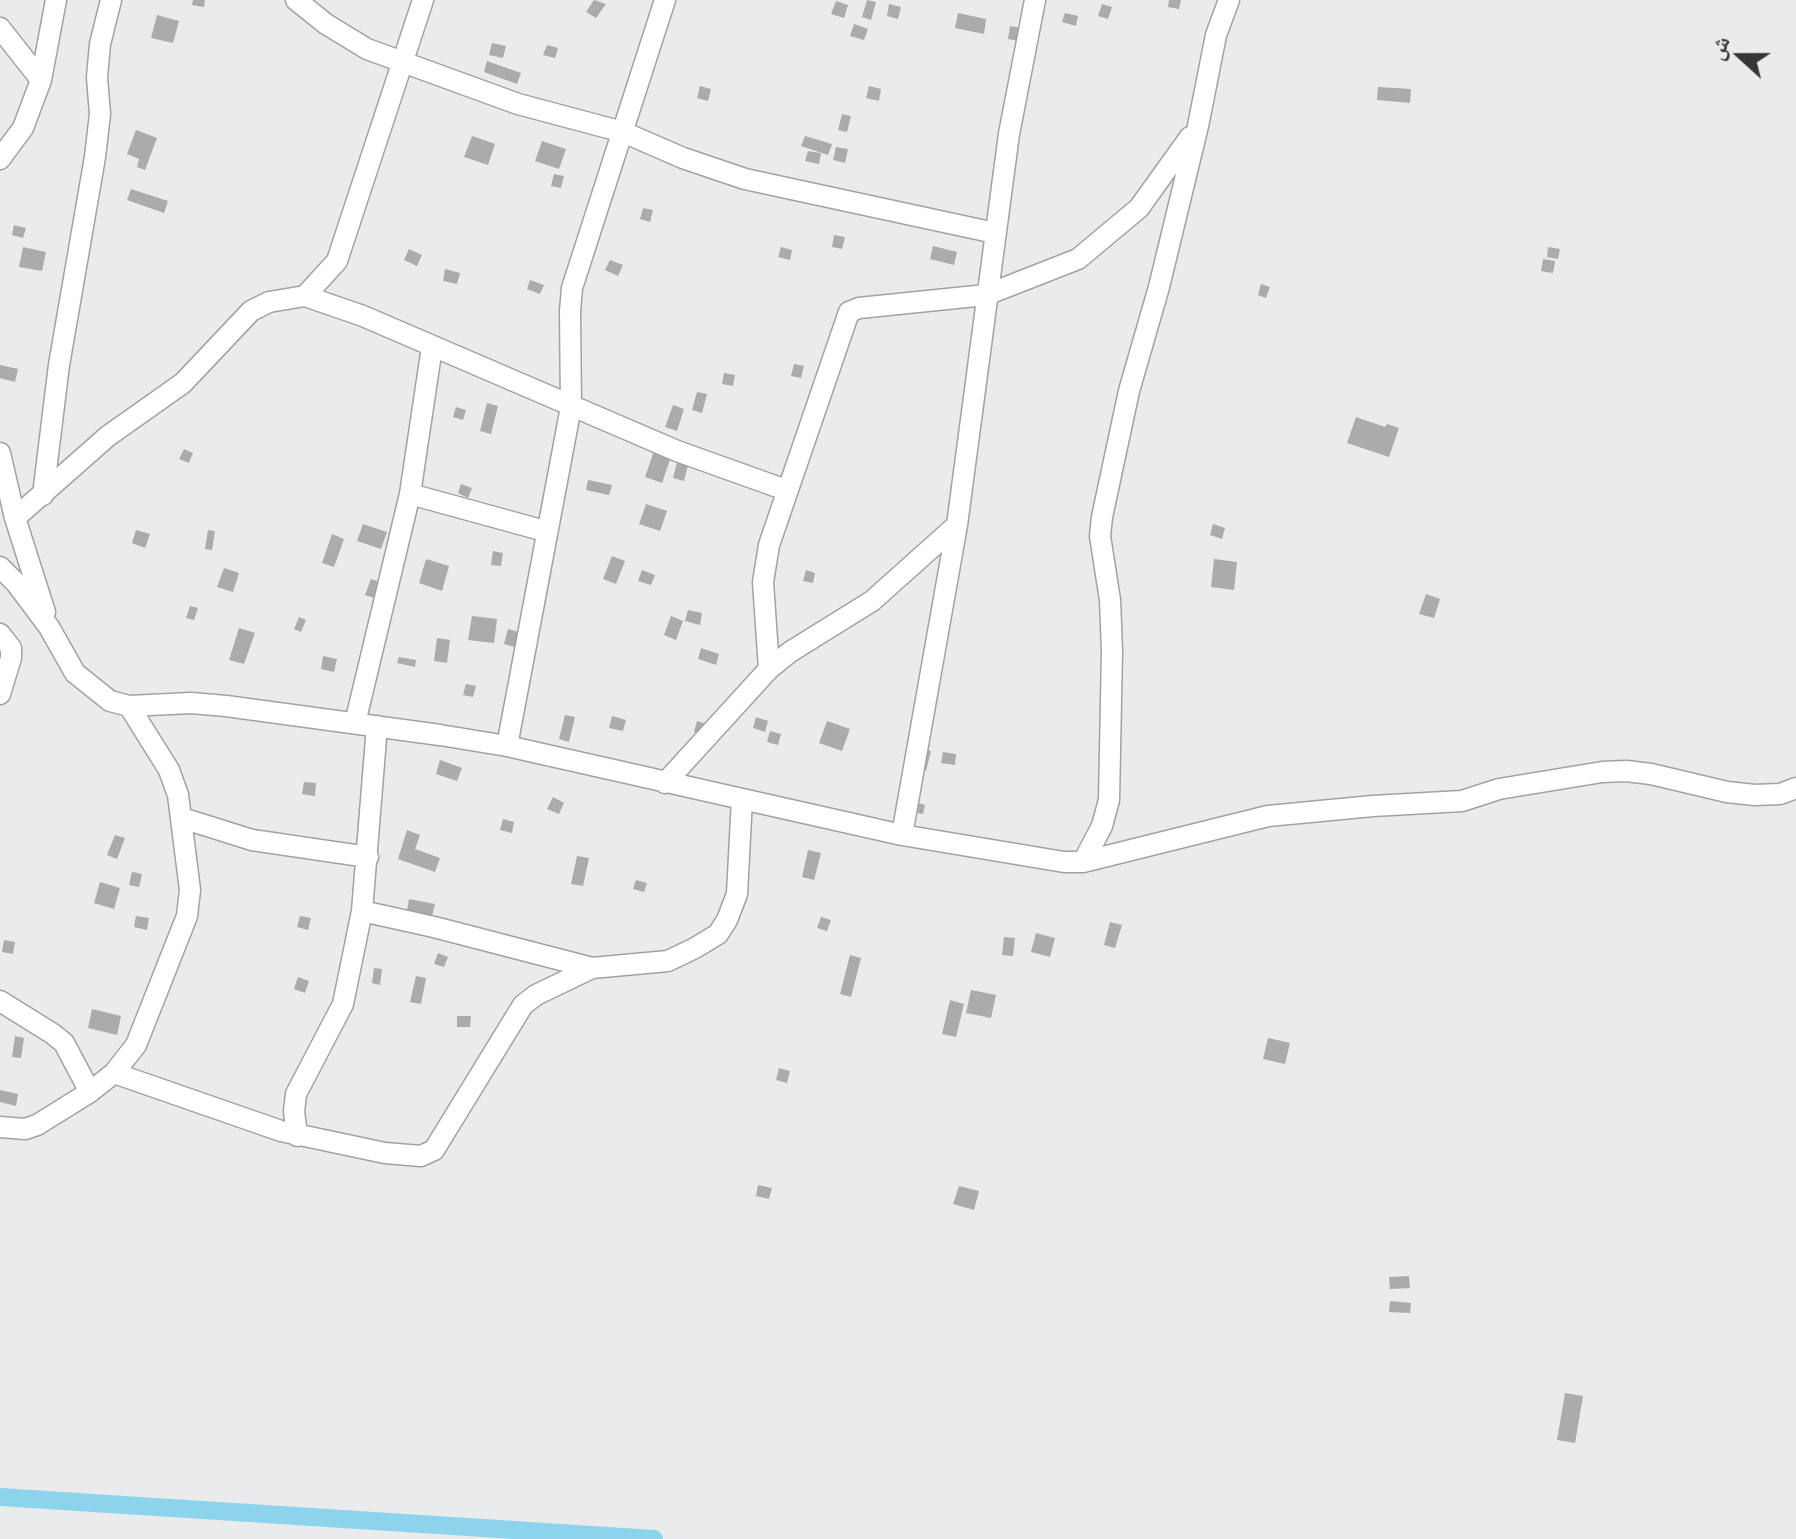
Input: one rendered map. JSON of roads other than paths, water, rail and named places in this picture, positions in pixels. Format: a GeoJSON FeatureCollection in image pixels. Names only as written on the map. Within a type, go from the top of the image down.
{"type":"FeatureCollection","features":[{"type":"Feature","properties":{"kind":"street"},"geometry":{"type":"LineString","coordinates":[[0,159],[23,128],[41,80],[56,0]]}},
{"type":"Feature","properties":{"kind":"street"},"geometry":{"type":"LineString","coordinates":[[43,495],[61,349],[95,157],[100,114],[97,77],[100,44],[111,0]]}},
{"type":"Feature","properties":{"kind":"street"},"geometry":{"type":"LineString","coordinates":[[296,0],[326,24],[367,49],[518,104],[623,132],[683,158],[745,179],[995,233]]}},
{"type":"Feature","properties":{"kind":"street"},"geometry":{"type":"LineString","coordinates":[[305,296],[337,261],[423,0]]}},
{"type":"Feature","properties":{"kind":"street"},"geometry":{"type":"LineString","coordinates":[[507,746],[545,531],[571,407],[572,288],[665,0]]}},
{"type":"Feature","properties":{"kind":"street"},"geometry":{"type":"LineString","coordinates":[[902,835],[957,525],[1009,134],[1035,0]]}},
{"type":"Feature","properties":{"kind":"street"},"geometry":{"type":"LineString","coordinates":[[1083,862],[1102,826],[1109,800],[1112,651],[1110,600],[1100,536],[1102,517],[1129,391],[1159,287],[1198,126],[1216,35],[1229,0]]}},
{"type":"Feature","properties":{"kind":"street"},"geometry":{"type":"LineString","coordinates":[[0,28],[41,80]]}},
{"type":"Feature","properties":{"kind":"street"},"geometry":{"type":"LineString","coordinates":[[769,669],[763,582],[769,545],[849,312],[859,308],[986,295],[1078,259],[1139,208],[1198,126]]}},
{"type":"Feature","properties":{"kind":"street"},"geometry":{"type":"LineString","coordinates":[[15,518],[108,436],[183,383],[251,311],[269,302],[305,296],[363,316],[677,451],[786,490]]}},
{"type":"Feature","properties":{"kind":"street"},"geometry":{"type":"LineString","coordinates":[[355,723],[410,494],[432,347]]}},
{"type":"Feature","properties":{"kind":"street"},"geometry":{"type":"LineString","coordinates":[[0,453],[15,518],[49,627]]}},
{"type":"Feature","properties":{"kind":"street"},"geometry":{"type":"LineString","coordinates":[[410,494],[545,531]]}},
{"type":"Feature","properties":{"kind":"street"},"geometry":{"type":"LineString","coordinates":[[665,783],[769,669],[790,652],[872,601],[957,525]]}},
{"type":"Feature","properties":{"kind":"street"},"geometry":{"type":"LineString","coordinates":[[0,567],[49,627],[75,673],[110,701],[129,706],[217,705],[507,746],[902,835],[1064,862],[1083,862],[1268,816],[1462,801],[1499,789],[1602,772],[1651,774],[1727,792],[1755,795],[1780,794],[1796,788]]}},
{"type":"Feature","properties":{"kind":"street"},"geometry":{"type":"LineString","coordinates":[[0,634],[11,648],[11,658],[0,694]]}},
{"type":"Feature","properties":{"kind":"street"},"geometry":{"type":"LineString","coordinates":[[0,1127],[25,1129],[37,1125],[114,1073],[136,1045],[187,916],[190,890],[178,795],[169,770],[129,706]]}},
{"type":"Feature","properties":{"kind":"street"},"geometry":{"type":"LineString","coordinates":[[297,1136],[294,1111],[296,1094],[343,1004],[362,911],[377,726]]}},
{"type":"Feature","properties":{"kind":"street"},"geometry":{"type":"LineString","coordinates":[[362,911],[592,968],[668,961],[718,934],[727,920],[737,894],[742,799]]}},
{"type":"Feature","properties":{"kind":"street"},"geometry":{"type":"LineString","coordinates":[[182,818],[252,840],[368,857]]}},
{"type":"Feature","properties":{"kind":"street"},"geometry":{"type":"LineString","coordinates":[[114,1073],[297,1136],[405,1156],[421,1156],[434,1150],[523,1005],[536,995],[592,968]]}},
{"type":"Feature","properties":{"kind":"street"},"geometry":{"type":"LineString","coordinates":[[0,1001],[64,1043],[90,1092]]}},
{"type":"Feature","properties":{"kind":"waterway"},"geometry":{"type":"LineString","coordinates":[[0,1497],[654,1539]]}}]}
